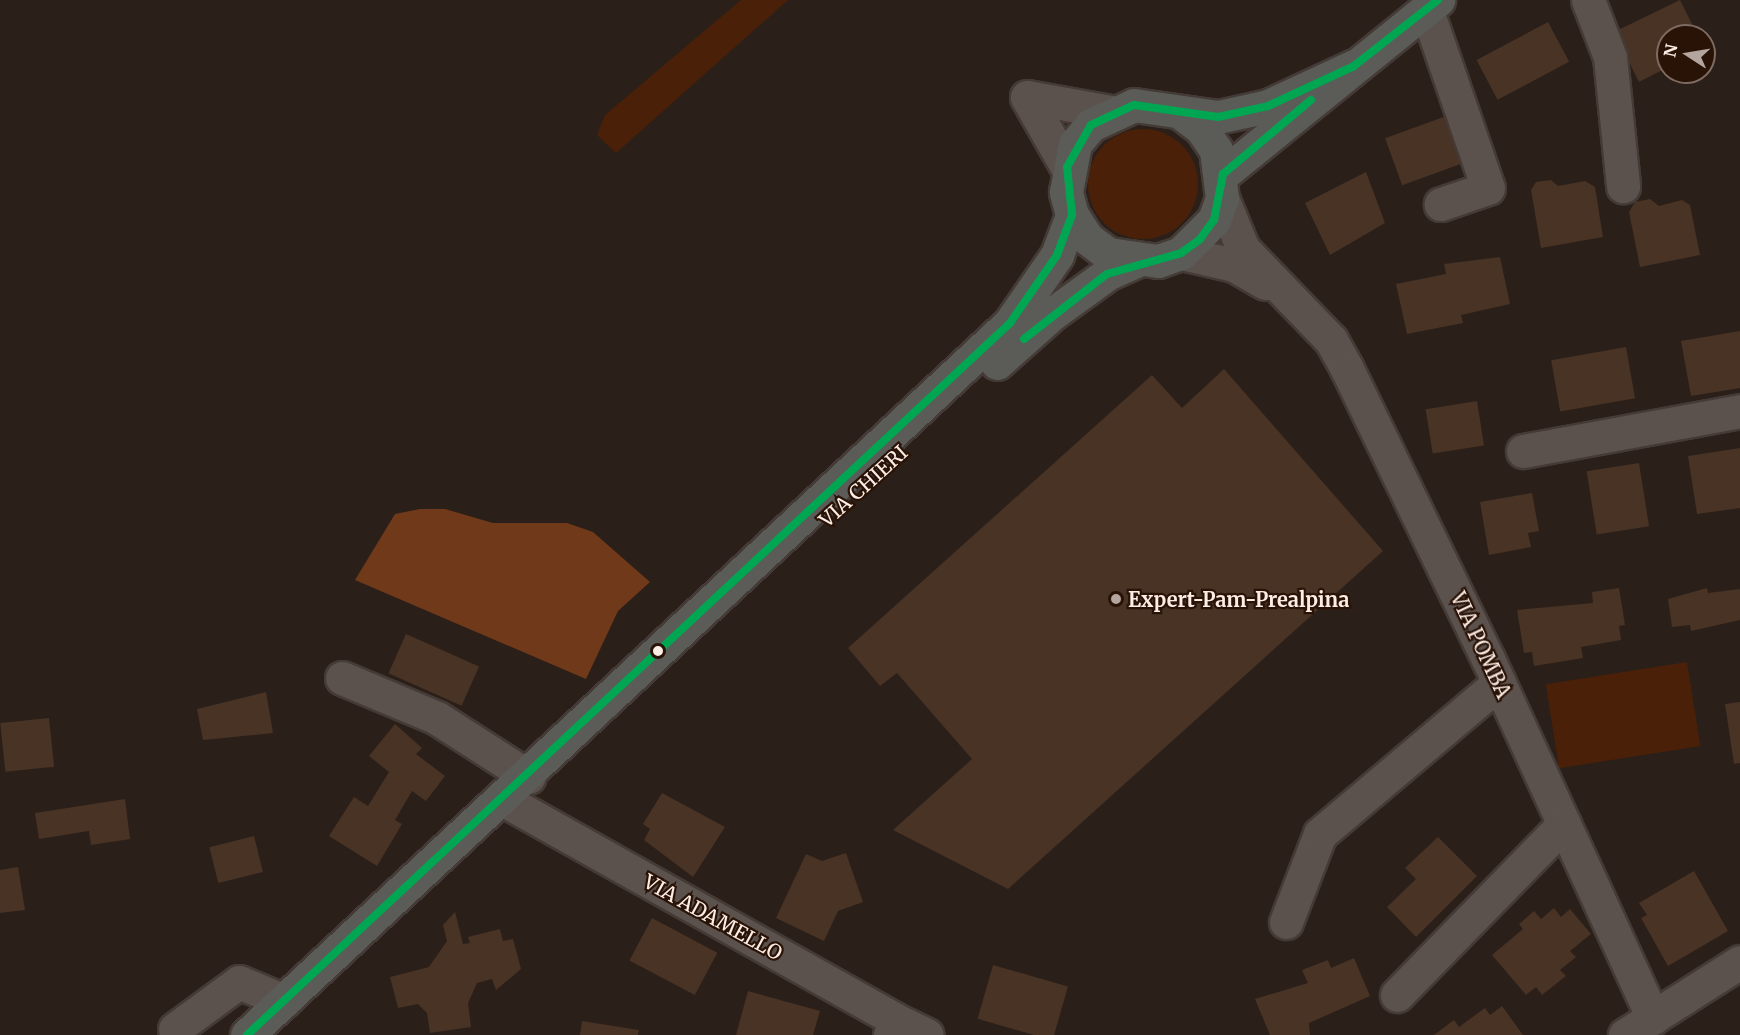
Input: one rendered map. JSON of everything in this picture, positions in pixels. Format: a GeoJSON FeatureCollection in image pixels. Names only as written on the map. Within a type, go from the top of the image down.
{"type":"FeatureCollection","features":[{"type":"Feature","properties":{"kind":"main road"},"geometry":{"type":"LineString","coordinates":[[1181,254],[1207,230],[1222,186],[1353,66],[1432,4]]}},
{"type":"Feature","properties":{"kind":"main road"},"geometry":{"type":"LineString","coordinates":[[1067,167],[1076,144],[1111,112],[1158,105],[1181,113],[1218,117],[1268,106],[1353,66]]}},
{"type":"Feature","properties":{"kind":"main road"},"geometry":{"type":"LineString","coordinates":[[1181,113],[1206,135],[1222,186]]}},
{"type":"Feature","properties":{"kind":"main road","name":"VIA CHIERI"},"geometry":{"type":"LineString","coordinates":[[247,1035],[284,1001],[517,807],[529,777],[584,725],[624,679],[1010,323],[1058,255],[1072,215],[1067,167]]}},
{"type":"Feature","properties":{"kind":"main road","name":"VIA CHIERI"},"geometry":{"type":"LineString","coordinates":[[1072,215],[1087,238],[1108,254],[1134,262]]}},
{"type":"Feature","properties":{"kind":"main road","name":"VIA CHIERI"},"geometry":{"type":"LineString","coordinates":[[584,725],[633,694],[1052,314],[1107,274],[1134,262],[1181,254]]}},
{"type":"Feature","properties":{"kind":"street"},"geometry":{"type":"LineString","coordinates":[[1588,0],[1610,57],[1623,186]]}},
{"type":"Feature","properties":{"kind":"street"},"geometry":{"type":"LineString","coordinates":[[1432,4],[1488,188],[1441,204]]}},
{"type":"Feature","properties":{"kind":"street"},"geometry":{"type":"LineString","coordinates":[[1067,167],[1027,97],[1111,112]]}},
{"type":"Feature","properties":{"kind":"street","name":"VIA POMBA"},"geometry":{"type":"LineString","coordinates":[[1222,186],[1243,249],[1280,291],[1330,340],[1347,369],[1499,683],[1653,1018]]}},
{"type":"Feature","properties":{"kind":"street","name":"VIA POMBA"},"geometry":{"type":"LineString","coordinates":[[1181,254],[1234,265],[1280,291]]}},
{"type":"Feature","properties":{"kind":"street"},"geometry":{"type":"LineString","coordinates":[[1523,451],[1740,411]]}},
{"type":"Feature","properties":{"kind":"street"},"geometry":{"type":"LineString","coordinates":[[342,678],[437,718],[529,777]]}},
{"type":"Feature","properties":{"kind":"street"},"geometry":{"type":"LineString","coordinates":[[1286,922],[1320,834],[1499,683]]}},
{"type":"Feature","properties":{"kind":"street"},"geometry":{"type":"LineString","coordinates":[[517,807],[536,841],[597,878]]}},
{"type":"Feature","properties":{"kind":"street","name":"VIA ADAMELLO"},"geometry":{"type":"LineString","coordinates":[[517,807],[893,1027],[927,1035]]}},
{"type":"Feature","properties":{"kind":"street"},"geometry":{"type":"LineString","coordinates":[[1397,995],[1564,824]]}},
{"type":"Feature","properties":{"kind":"street"},"geometry":{"type":"LineString","coordinates":[[1625,1035],[1740,962]]}},
{"type":"Feature","properties":{"kind":"street"},"geometry":{"type":"LineString","coordinates":[[175,1029],[239,982],[284,1001]]}},
{"type":"Feature","properties":{"kind":"shaded area"},"geometry":{"type":"Polygon","coordinates":[[[741,0],[788,0],[616,153],[597,135],[605,115],[741,0]]]}},
{"type":"Feature","properties":{"kind":"shaded area"},"geometry":{"type":"Polygon","coordinates":[[[1143,129],[1164,134],[1182,145],[1193,163],[1198,184],[1193,205],[1182,223],[1164,234],[1143,239],[1122,234],[1104,223],[1093,205],[1088,184],[1093,163],[1104,145],[1122,134],[1143,129]]]}},
{"type":"Feature","properties":{"kind":"shaded area"},"geometry":{"type":"Polygon","coordinates":[[[420,509],[445,509],[493,523],[567,523],[593,532],[650,582],[618,611],[586,679],[355,580],[395,514],[420,509]]]}},
{"type":"Feature","properties":{"kind":"shaded area"},"geometry":{"type":"Polygon","coordinates":[[[1687,662],[1700,746],[1559,768],[1546,684],[1687,662]]]}},
{"type":"Feature","properties":{"kind":"building"},"geometry":{"type":"Polygon","coordinates":[[[1680,0],[1692,24],[1656,24],[1656,73],[1639,82],[1614,32],[1680,0]]]}},
{"type":"Feature","properties":{"kind":"building"},"geometry":{"type":"Polygon","coordinates":[[[1548,22],[1569,62],[1498,100],[1476,60],[1548,22]]]}},
{"type":"Feature","properties":{"kind":"building"},"geometry":{"type":"Polygon","coordinates":[[[1449,115],[1466,162],[1402,185],[1385,138],[1449,115]]]}},
{"type":"Feature","properties":{"kind":"building"},"geometry":{"type":"Polygon","coordinates":[[[1366,172],[1385,223],[1330,255],[1305,203],[1366,172]]]}},
{"type":"Feature","properties":{"kind":"building"},"geometry":{"type":"Polygon","coordinates":[[[1551,180],[1558,186],[1585,181],[1595,187],[1603,237],[1541,248],[1531,190],[1536,182],[1551,180]]]}},
{"type":"Feature","properties":{"kind":"building"},"geometry":{"type":"Polygon","coordinates":[[[1650,199],[1659,206],[1682,200],[1690,205],[1700,255],[1640,267],[1629,212],[1635,202],[1650,199]]]}},
{"type":"Feature","properties":{"kind":"building"},"geometry":{"type":"Polygon","coordinates":[[[1500,257],[1510,304],[1461,315],[1463,323],[1407,334],[1396,284],[1446,274],[1444,264],[1500,257]]]}},
{"type":"Feature","properties":{"kind":"building"},"geometry":{"type":"Polygon","coordinates":[[[1740,331],[1740,388],[1691,396],[1681,341],[1740,331]]]}},
{"type":"Feature","properties":{"kind":"building"},"geometry":{"type":"Polygon","coordinates":[[[1626,347],[1635,398],[1560,411],[1551,360],[1626,347]]]}},
{"type":"Feature","properties":{"kind":"building","name":"Expert-Pam-Prealpina"},"geometry":{"type":"Polygon","coordinates":[[[1224,369],[1383,551],[1008,889],[893,830],[972,759],[897,673],[880,686],[848,648],[1152,375],[1182,408],[1224,369]]]}},
{"type":"Feature","properties":{"kind":"building"},"geometry":{"type":"Polygon","coordinates":[[[1477,401],[1484,445],[1433,454],[1426,409],[1477,401]]]}},
{"type":"Feature","properties":{"kind":"building"},"geometry":{"type":"Polygon","coordinates":[[[1740,448],[1740,508],[1697,514],[1688,456],[1740,448]]]}},
{"type":"Feature","properties":{"kind":"building"},"geometry":{"type":"Polygon","coordinates":[[[1639,463],[1649,526],[1597,535],[1587,471],[1639,463]]]}},
{"type":"Feature","properties":{"kind":"building"},"geometry":{"type":"Polygon","coordinates":[[[1532,493],[1539,531],[1528,533],[1531,547],[1489,555],[1480,502],[1532,493]]]}},
{"type":"Feature","properties":{"kind":"building"},"geometry":{"type":"Polygon","coordinates":[[[1619,588],[1625,625],[1619,626],[1621,640],[1581,647],[1583,658],[1534,666],[1532,652],[1524,653],[1517,610],[1593,603],[1592,592],[1619,588]]]}},
{"type":"Feature","properties":{"kind":"building"},"geometry":{"type":"Polygon","coordinates":[[[1707,588],[1708,593],[1740,589],[1740,620],[1691,631],[1690,625],[1672,627],[1668,599],[1707,588]]]}},
{"type":"Feature","properties":{"kind":"building"},"geometry":{"type":"Polygon","coordinates":[[[406,634],[479,667],[462,706],[389,673],[406,634]]]}},
{"type":"Feature","properties":{"kind":"building"},"geometry":{"type":"Polygon","coordinates":[[[266,692],[273,733],[203,740],[197,709],[266,692]]]}},
{"type":"Feature","properties":{"kind":"building"},"geometry":{"type":"Polygon","coordinates":[[[1740,702],[1740,763],[1734,764],[1725,704],[1740,702]]]}},
{"type":"Feature","properties":{"kind":"building"},"geometry":{"type":"Polygon","coordinates":[[[49,718],[54,767],[5,772],[0,723],[49,718]]]}},
{"type":"Feature","properties":{"kind":"building"},"geometry":{"type":"Polygon","coordinates":[[[395,724],[422,748],[416,754],[445,776],[426,801],[412,791],[395,820],[402,824],[377,866],[329,836],[354,797],[368,806],[389,772],[369,756],[395,724]]]}},
{"type":"Feature","properties":{"kind":"building"},"geometry":{"type":"Polygon","coordinates":[[[662,793],[725,827],[693,877],[644,840],[650,829],[643,824],[662,793]]]}},
{"type":"Feature","properties":{"kind":"building"},"geometry":{"type":"Polygon","coordinates":[[[125,799],[130,839],[91,845],[89,831],[39,839],[35,813],[125,799]]]}},
{"type":"Feature","properties":{"kind":"building"},"geometry":{"type":"Polygon","coordinates":[[[254,836],[263,872],[218,883],[209,847],[254,836]]]}},
{"type":"Feature","properties":{"kind":"building"},"geometry":{"type":"Polygon","coordinates":[[[1438,837],[1477,876],[1416,937],[1387,907],[1416,879],[1405,868],[1438,837]]]}},
{"type":"Feature","properties":{"kind":"building"},"geometry":{"type":"Polygon","coordinates":[[[846,853],[863,902],[838,911],[824,941],[776,918],[806,854],[822,861],[846,853]]]}},
{"type":"Feature","properties":{"kind":"building"},"geometry":{"type":"Polygon","coordinates":[[[18,867],[25,910],[0,913],[0,870],[18,867]]]}},
{"type":"Feature","properties":{"kind":"building"},"geometry":{"type":"Polygon","coordinates":[[[1694,871],[1728,931],[1668,966],[1641,918],[1647,915],[1639,903],[1694,871]]]}},
{"type":"Feature","properties":{"kind":"building"},"geometry":{"type":"Polygon","coordinates":[[[1554,908],[1561,917],[1570,909],[1591,934],[1570,951],[1576,957],[1560,970],[1566,976],[1542,995],[1536,987],[1526,995],[1492,955],[1523,929],[1519,924],[1534,911],[1541,919],[1554,908]]]}},
{"type":"Feature","properties":{"kind":"building"},"geometry":{"type":"Polygon","coordinates":[[[455,912],[463,944],[470,943],[468,937],[500,929],[503,941],[513,939],[521,969],[496,990],[492,979],[477,983],[468,1003],[471,1027],[430,1033],[427,1013],[418,1004],[398,1008],[390,977],[429,967],[447,941],[443,925],[455,912]]]}},
{"type":"Feature","properties":{"kind":"building"},"geometry":{"type":"Polygon","coordinates":[[[652,918],[717,953],[695,995],[629,960],[652,918]]]}},
{"type":"Feature","properties":{"kind":"building"},"geometry":{"type":"Polygon","coordinates":[[[1354,958],[1370,996],[1309,1023],[1310,1035],[1270,1035],[1255,999],[1308,983],[1302,970],[1328,960],[1331,968],[1354,958]]]}},
{"type":"Feature","properties":{"kind":"building"},"geometry":{"type":"Polygon","coordinates":[[[993,965],[1068,986],[1054,1035],[1034,1035],[978,1019],[993,965]]]}},
{"type":"Feature","properties":{"kind":"building"},"geometry":{"type":"Polygon","coordinates":[[[748,991],[820,1011],[813,1035],[736,1035],[748,991]]]}},
{"type":"Feature","properties":{"kind":"building"},"geometry":{"type":"Polygon","coordinates":[[[1502,1006],[1523,1035],[1434,1035],[1454,1020],[1459,1027],[1485,1008],[1490,1015],[1502,1006]]]}},
{"type":"Feature","properties":{"kind":"building"},"geometry":{"type":"Polygon","coordinates":[[[582,1021],[639,1030],[638,1035],[580,1035],[582,1021]]]}},
{"type":"Feature","properties":{"kind":"transit line"},"geometry":{"type":"LineString","coordinates":[[247,1035],[1010,323],[1057,255],[1072,215],[1067,167],[1091,125],[1134,105],[1218,117],[1268,106],[1354,66],[1438,0]]}},
{"type":"Feature","properties":{"kind":"transit line"},"geometry":{"type":"LineString","coordinates":[[1024,339],[1107,274],[1181,253],[1200,239],[1214,220],[1223,174],[1311,100]]}},
{"type":"Feature","properties":{"kind":"place","name":"Expert-Pam-Prealpina"},"geometry":{"type":"Point","coordinates":[1116,599]}}]}
